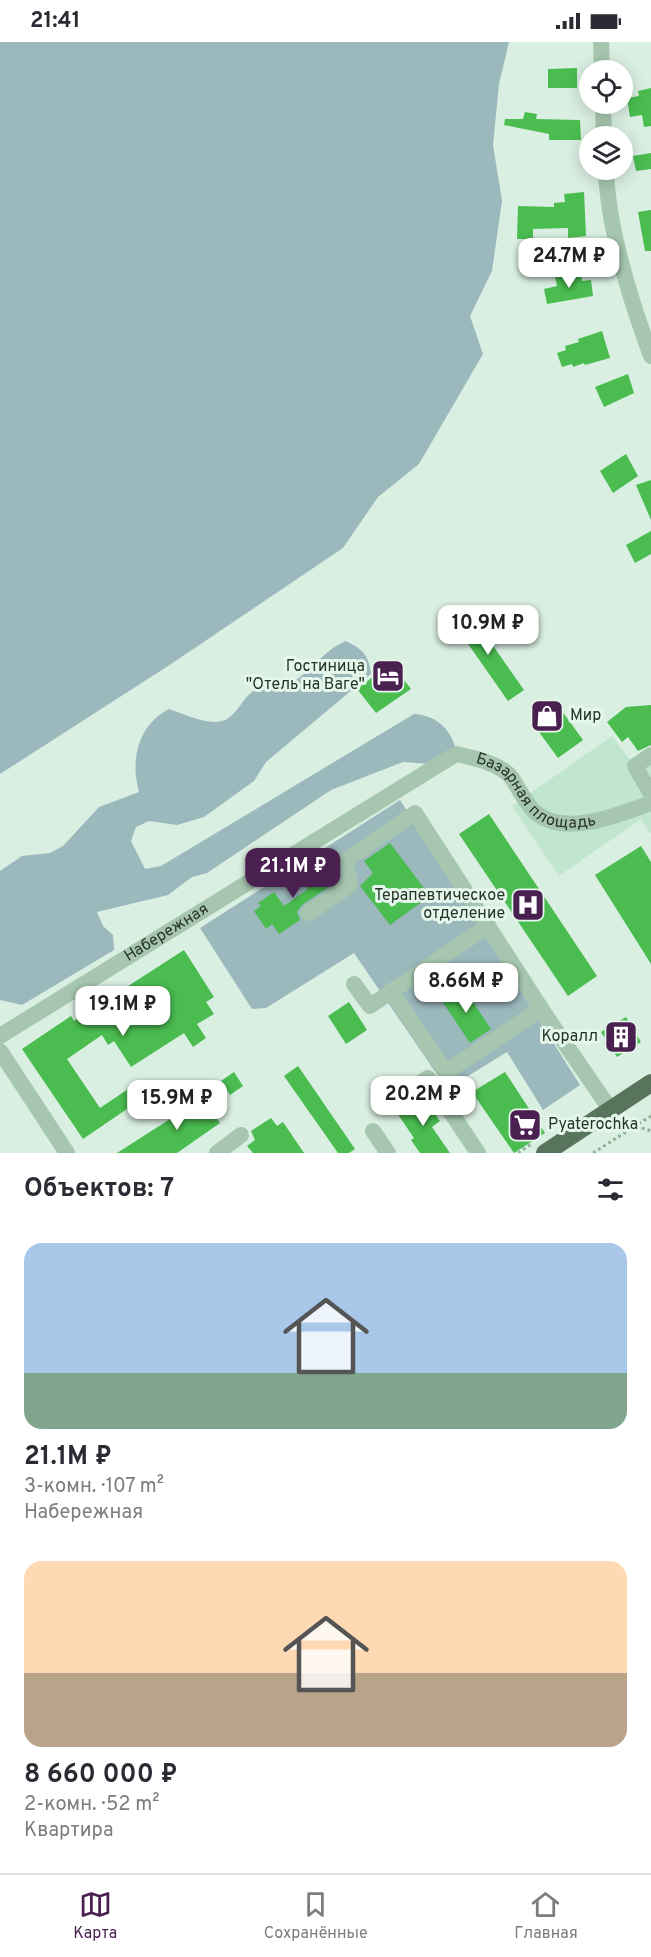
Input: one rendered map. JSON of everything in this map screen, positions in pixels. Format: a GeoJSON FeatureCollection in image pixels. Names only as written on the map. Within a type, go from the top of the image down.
{"type":"FeatureCollection","features":[{"type":"Feature","properties":{"kind":"main road"},"geometry":{"type":"LineString","coordinates":[[545,1153],[651,1083]]}},
{"type":"Feature","properties":{"kind":"street"},"geometry":{"type":"LineString","coordinates":[[601,42],[602,60]]}},
{"type":"Feature","properties":{"kind":"street"},"geometry":{"type":"LineString","coordinates":[[606,180],[607,193],[633,308],[651,356]]}},
{"type":"Feature","properties":{"kind":"street","name":"Базарная площадь"},"geometry":{"type":"LineString","coordinates":[[456,754],[480,759],[509,775],[536,813],[562,823],[598,822],[651,803]]}},
{"type":"Feature","properties":{"kind":"street","name":"Набережная"},"geometry":{"type":"LineString","coordinates":[[0,1036],[456,754]]}},
{"type":"Feature","properties":{"kind":"street"},"geometry":{"type":"LineString","coordinates":[[651,755],[635,766],[651,794]]}},
{"type":"Feature","properties":{"kind":"street"},"geometry":{"type":"LineString","coordinates":[[308,913],[350,885],[346,860],[415,813],[541,1009],[610,1109]]}},
{"type":"Feature","properties":{"kind":"street"},"geometry":{"type":"LineString","coordinates":[[354,984],[370,1006],[488,926]]}},
{"type":"Feature","properties":{"kind":"street"},"geometry":{"type":"LineString","coordinates":[[391,991],[446,1072],[541,1009]]}},
{"type":"Feature","properties":{"kind":"street"},"geometry":{"type":"LineString","coordinates":[[0,1051],[67,1153]]}},
{"type":"Feature","properties":{"kind":"street"},"geometry":{"type":"LineString","coordinates":[[398,1098],[428,1078],[478,1153]]}},
{"type":"Feature","properties":{"kind":"street"},"geometry":{"type":"LineString","coordinates":[[373,1131],[388,1153]]}},
{"type":"Feature","properties":{"kind":"street"},"geometry":{"type":"LineString","coordinates":[[217,1153],[242,1135]]}},
{"type":"Feature","properties":{"kind":"path"},"geometry":{"type":"LineString","coordinates":[[593,1153],[651,1116]]}},
{"type":"Feature","properties":{"kind":"path"},"geometry":{"type":"LineString","coordinates":[[636,1126],[651,1131]]}},
{"type":"Feature","properties":{"kind":"shaded area"},"geometry":{"type":"Polygon","coordinates":[[[0,42],[509,42],[499,84],[493,145],[502,201],[492,271],[470,316],[483,354],[419,464],[378,497],[343,548],[168,666],[0,774],[0,42]]]}},
{"type":"Feature","properties":{"kind":"shaded area"},"geometry":{"type":"Polygon","coordinates":[[[346,641],[364,653],[371,674],[266,762],[254,781],[204,817],[177,825],[149,821],[136,827],[131,841],[145,869],[161,866],[414,714],[440,723],[449,733],[455,746],[445,758],[431,764],[403,762],[331,790],[207,873],[192,877],[168,895],[97,912],[103,926],[113,935],[114,950],[22,1005],[0,1000],[0,871],[22,856],[50,853],[63,846],[99,807],[139,792],[136,780],[136,756],[139,744],[150,724],[158,716],[169,709],[206,721],[227,719],[256,689],[291,683],[331,650],[346,641]]]}},
{"type":"Feature","properties":{"kind":"shaded area"},"geometry":{"type":"Polygon","coordinates":[[[612,736],[633,764],[651,751],[651,834],[641,819],[559,876],[512,806],[612,736]]]}},
{"type":"Feature","properties":{"kind":"shaded area"},"geometry":{"type":"Polygon","coordinates":[[[400,800],[580,1085],[543,1110],[507,1052],[447,1089],[354,953],[266,1008],[252,1009],[200,928],[400,800]]]}},
{"type":"Feature","properties":{"kind":"building"},"geometry":{"type":"Polygon","coordinates":[[[577,68],[577,88],[548,88],[548,69],[577,68]]]}},
{"type":"Feature","properties":{"kind":"building"},"geometry":{"type":"Polygon","coordinates":[[[651,88],[651,126],[644,127],[642,115],[630,117],[630,114],[633,114],[633,97],[639,96],[638,91],[651,88]]]}},
{"type":"Feature","properties":{"kind":"building"},"geometry":{"type":"Polygon","coordinates":[[[525,112],[537,114],[536,119],[580,120],[579,140],[549,140],[549,134],[504,125],[505,119],[523,119],[525,112]]]}},
{"type":"Feature","properties":{"kind":"building"},"geometry":{"type":"Polygon","coordinates":[[[651,153],[651,169],[636,171],[633,156],[651,153]]]}},
{"type":"Feature","properties":{"kind":"building"},"geometry":{"type":"Polygon","coordinates":[[[584,192],[586,236],[568,238],[568,228],[533,229],[533,239],[517,239],[518,206],[554,207],[554,203],[565,202],[564,194],[584,192]]]}},
{"type":"Feature","properties":{"kind":"building"},"geometry":{"type":"Polygon","coordinates":[[[651,210],[651,251],[645,251],[638,212],[651,210]]]}},
{"type":"Feature","properties":{"kind":"building"},"geometry":{"type":"Polygon","coordinates":[[[581,274],[582,281],[591,280],[593,296],[547,304],[544,289],[557,286],[555,277],[581,274]]]}},
{"type":"Feature","properties":{"kind":"building"},"geometry":{"type":"Polygon","coordinates":[[[602,331],[610,358],[585,365],[584,363],[573,367],[572,364],[562,367],[557,353],[566,350],[565,346],[579,342],[578,339],[602,331]]]}},
{"type":"Feature","properties":{"kind":"building"},"geometry":{"type":"Polygon","coordinates":[[[628,374],[634,393],[604,407],[595,387],[628,374]]]}},
{"type":"Feature","properties":{"kind":"building"},"geometry":{"type":"Polygon","coordinates":[[[626,454],[638,476],[613,493],[600,471],[626,454]]]}},
{"type":"Feature","properties":{"kind":"building"},"geometry":{"type":"Polygon","coordinates":[[[651,480],[651,520],[636,485],[651,480]]]}},
{"type":"Feature","properties":{"kind":"building"},"geometry":{"type":"Polygon","coordinates":[[[651,531],[651,554],[635,563],[626,545],[651,531]]]}},
{"type":"Feature","properties":{"kind":"building"},"geometry":{"type":"Polygon","coordinates":[[[468,610],[524,690],[508,701],[452,621],[468,610]]]}},
{"type":"Feature","properties":{"kind":"building","name":"Гостиница \"Отель на Ваге\""},"geometry":{"type":"Polygon","coordinates":[[[391,663],[411,689],[376,713],[357,689],[391,663]]]}},
{"type":"Feature","properties":{"kind":"building"},"geometry":{"type":"Polygon","coordinates":[[[556,703],[583,740],[558,758],[531,721],[556,703]]]}},
{"type":"Feature","properties":{"kind":"building"},"geometry":{"type":"Polygon","coordinates":[[[651,705],[651,745],[638,751],[628,737],[622,742],[607,722],[626,707],[651,705]]]}},
{"type":"Feature","properties":{"kind":"building","name":"Терапевтическое отделение"},"geometry":{"type":"Polygon","coordinates":[[[489,814],[597,976],[568,996],[459,834],[489,814]]]}},
{"type":"Feature","properties":{"kind":"building"},"geometry":{"type":"Polygon","coordinates":[[[390,843],[430,896],[390,925],[360,886],[373,873],[364,861],[390,843]]]}},
{"type":"Feature","properties":{"kind":"building"},"geometry":{"type":"Polygon","coordinates":[[[641,846],[651,862],[651,964],[595,875],[641,846]]]}},
{"type":"Feature","properties":{"kind":"building"},"geometry":{"type":"Polygon","coordinates":[[[313,858],[333,884],[302,905],[297,912],[300,920],[279,934],[272,924],[266,929],[254,911],[261,906],[258,903],[274,892],[284,906],[308,889],[295,872],[313,858]]]}},
{"type":"Feature","properties":{"kind":"building"},"geometry":{"type":"Polygon","coordinates":[[[184,950],[214,997],[206,1002],[214,1014],[197,1024],[206,1038],[193,1047],[184,1033],[131,1067],[114,1041],[108,1045],[102,1035],[67,1059],[100,1108],[137,1083],[146,1096],[83,1139],[22,1049],[71,1016],[74,1021],[184,950]]]}},
{"type":"Feature","properties":{"kind":"building"},"geometry":{"type":"Polygon","coordinates":[[[461,984],[491,1029],[470,1043],[440,998],[461,984]]]}},
{"type":"Feature","properties":{"kind":"building"},"geometry":{"type":"Polygon","coordinates":[[[349,1002],[367,1030],[346,1044],[328,1016],[349,1002]]]}},
{"type":"Feature","properties":{"kind":"building","name":"Коралл"},"geometry":{"type":"Polygon","coordinates":[[[626,1017],[641,1042],[617,1057],[601,1032],[626,1017]]]}},
{"type":"Feature","properties":{"kind":"building"},"geometry":{"type":"Polygon","coordinates":[[[298,1066],[355,1149],[349,1153],[338,1153],[284,1076],[298,1066]]]}},
{"type":"Feature","properties":{"kind":"building"},"geometry":{"type":"Polygon","coordinates":[[[234,1072],[243,1086],[230,1095],[221,1081],[234,1072]]]}},
{"type":"Feature","properties":{"kind":"building"},"geometry":{"type":"Polygon","coordinates":[[[505,1072],[545,1133],[514,1153],[472,1092],[505,1072]]]}},
{"type":"Feature","properties":{"kind":"building"},"geometry":{"type":"Polygon","coordinates":[[[422,1096],[440,1121],[432,1127],[450,1153],[420,1153],[411,1140],[414,1138],[397,1113],[422,1096]]]}},
{"type":"Feature","properties":{"kind":"building"},"geometry":{"type":"Polygon","coordinates":[[[203,1098],[220,1123],[177,1153],[117,1153],[203,1098]]]}},
{"type":"Feature","properties":{"kind":"building"},"geometry":{"type":"Polygon","coordinates":[[[271,1118],[277,1126],[283,1122],[304,1153],[253,1153],[247,1146],[255,1140],[251,1131],[271,1118]]]}},
{"type":"Feature","properties":{"kind":"place","name":"Гостиница \"Отель на Ваге\""},"geometry":{"type":"Point","coordinates":[388,676]}},
{"type":"Feature","properties":{"kind":"place","name":"Мир"},"geometry":{"type":"Point","coordinates":[547,716]}},
{"type":"Feature","properties":{"kind":"place","name":"Терапевтическое отделение"},"geometry":{"type":"Point","coordinates":[528,905]}},
{"type":"Feature","properties":{"kind":"place","name":"Коралл"},"geometry":{"type":"Point","coordinates":[621,1037]}},
{"type":"Feature","properties":{"kind":"place","name":"Pyaterochka"},"geometry":{"type":"Point","coordinates":[525,1125]}}]}
